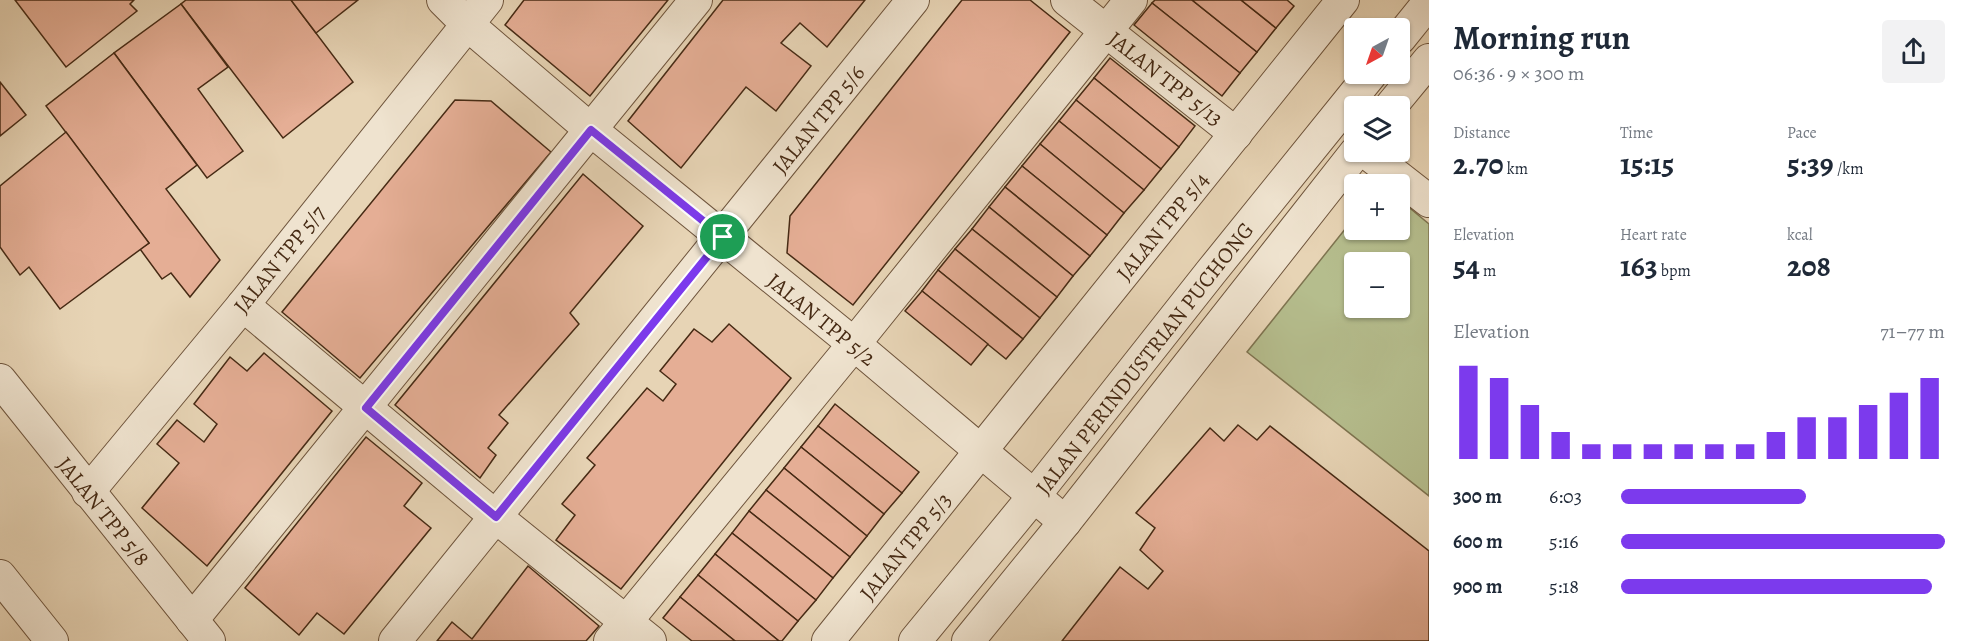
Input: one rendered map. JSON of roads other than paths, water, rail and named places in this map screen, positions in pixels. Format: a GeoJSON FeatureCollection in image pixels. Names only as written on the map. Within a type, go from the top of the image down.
{"type":"FeatureCollection","features":[{"type":"Feature","properties":{"kind":"street","name":"JALAN TPP 5/2"},"geometry":{"type":"LineString","coordinates":[[443,0],[467,24],[591,130],[854,344],[1065,522]]}},
{"type":"Feature","properties":{"kind":"street","name":"JALAN TPP 5/7"},"geometry":{"type":"LineString","coordinates":[[88,492],[243,305],[487,0]]}},
{"type":"Feature","properties":{"kind":"street"},"geometry":{"type":"LineString","coordinates":[[200,630],[366,408],[696,0]]}},
{"type":"Feature","properties":{"kind":"street","name":"JALAN TPP 5/6"},"geometry":{"type":"LineString","coordinates":[[395,641],[913,0]]}},
{"type":"Feature","properties":{"kind":"street","name":"JALAN TPP 5/13"},"geometry":{"type":"LineString","coordinates":[[1067,0],[1236,134]]}},
{"type":"Feature","properties":{"kind":"street"},"geometry":{"type":"LineString","coordinates":[[618,631],[854,344],[1131,0]]}},
{"type":"Feature","properties":{"kind":"street","name":"JALAN TPP 5/4"},"geometry":{"type":"LineString","coordinates":[[981,451],[1342,0]]}},
{"type":"Feature","properties":{"kind":"street"},"geometry":{"type":"LineString","coordinates":[[1410,26],[1429,2]]}},
{"type":"Feature","properties":{"kind":"street"},"geometry":{"type":"LineString","coordinates":[[1399,96],[1429,60]]}},
{"type":"Feature","properties":{"kind":"street","name":"JALAN PERINDUSTRIAN PUCHONG"},"geometry":{"type":"LineString","coordinates":[[915,641],[1034,496],[1363,84]]}},
{"type":"Feature","properties":{"kind":"street","name":"JALAN PERINDUSTRIAN PUCHONG"},"geometry":{"type":"LineString","coordinates":[[968,641],[1065,522],[1348,162]]}},
{"type":"Feature","properties":{"kind":"street"},"geometry":{"type":"LineString","coordinates":[[1384,162],[1424,185]]}},
{"type":"Feature","properties":{"kind":"street"},"geometry":{"type":"LineString","coordinates":[[243,305],[496,517],[618,631],[650,641]]}},
{"type":"Feature","properties":{"kind":"street","name":"JALAN TPP 5/8"},"geometry":{"type":"LineString","coordinates":[[0,380],[200,630]]}},
{"type":"Feature","properties":{"kind":"street","name":"JALAN TPP 5/3"},"geometry":{"type":"LineString","coordinates":[[828,641],[981,451]]}},
{"type":"Feature","properties":{"kind":"street"},"geometry":{"type":"LineString","coordinates":[[0,576],[52,641]]}}]}
